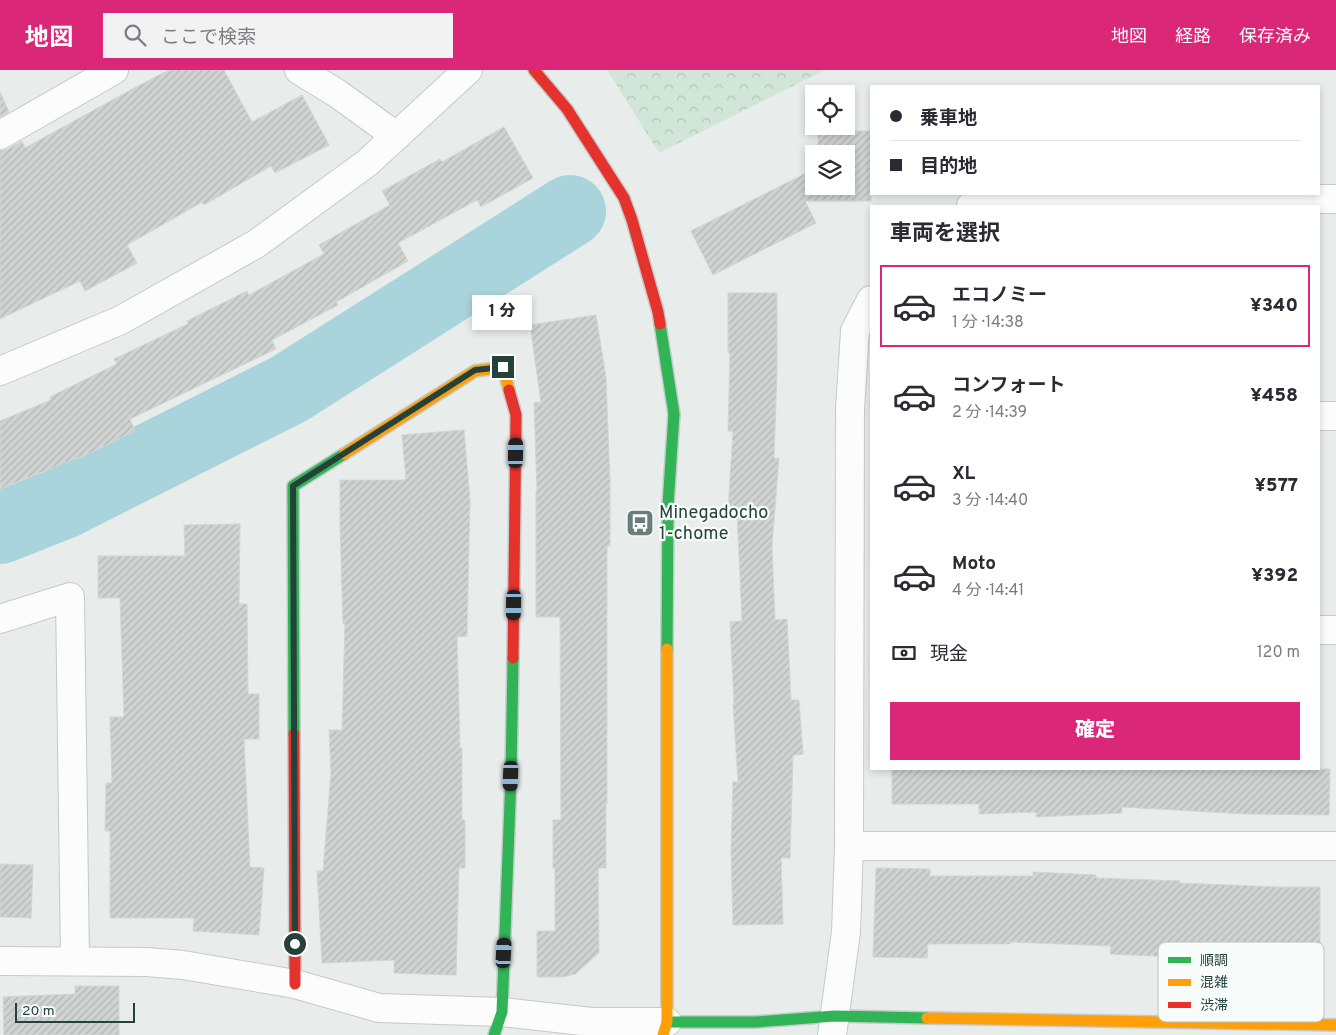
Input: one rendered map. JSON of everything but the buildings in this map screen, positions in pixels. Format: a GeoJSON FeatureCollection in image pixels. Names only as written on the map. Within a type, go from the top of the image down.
{"type":"FeatureCollection","features":[{"type":"Feature","properties":{"kind":"street"},"geometry":{"type":"LineString","coordinates":[[0,135],[114,70]]}},
{"type":"Feature","properties":{"kind":"street"},"geometry":{"type":"LineString","coordinates":[[299,70],[338,94],[396,136]]}},
{"type":"Feature","properties":{"kind":"street"},"geometry":{"type":"LineString","coordinates":[[0,371],[121,320],[256,244],[367,163],[468,70]]}},
{"type":"Feature","properties":{"kind":"street"},"geometry":{"type":"LineString","coordinates":[[534,70],[567,109],[624,198],[658,312],[674,414],[668,524],[665,1029]]}},
{"type":"Feature","properties":{"kind":"street"},"geometry":{"type":"LineString","coordinates":[[972,205],[1011,197],[1336,199]]}},
{"type":"Feature","properties":{"kind":"street"},"geometry":{"type":"LineString","coordinates":[[833,1025],[846,932],[860,627],[861,409],[855,330],[870,302]]}},
{"type":"Feature","properties":{"kind":"street"},"geometry":{"type":"LineString","coordinates":[[295,984],[293,486],[475,370],[503,367],[516,414],[511,767],[498,1024]]}},
{"type":"Feature","properties":{"kind":"street"},"geometry":{"type":"LineString","coordinates":[[1320,416],[1336,416]]}},
{"type":"Feature","properties":{"kind":"street"},"geometry":{"type":"LineString","coordinates":[[0,620],[70,597],[75,961]]}},
{"type":"Feature","properties":{"kind":"street"},"geometry":{"type":"LineString","coordinates":[[1320,630],[1336,630]]}},
{"type":"Feature","properties":{"kind":"street"},"geometry":{"type":"LineString","coordinates":[[849,846],[1336,846]]}},
{"type":"Feature","properties":{"kind":"street"},"geometry":{"type":"LineString","coordinates":[[0,961],[147,962],[183,965],[295,984],[379,1008],[498,1024],[591,1022],[665,1029],[756,1022],[833,1025],[1336,1025]]}},
{"type":"Feature","properties":{"kind":"green space"},"geometry":{"type":"Polygon","coordinates":[[[607,70],[825,70],[659,153],[607,70]]]}},
{"type":"Feature","properties":{"kind":"waterway"},"geometry":{"type":"LineString","coordinates":[[0,528],[63,503],[289,389],[570,211]]}},
{"type":"Feature","properties":{"kind":"traffic: fast"},"geometry":{"type":"LineString","coordinates":[[660,324],[674,414],[668,505],[667,649]]}},
{"type":"Feature","properties":{"kind":"traffic: fast"},"geometry":{"type":"LineString","coordinates":[[294,734],[293,486],[344,454]]}},
{"type":"Feature","properties":{"kind":"traffic: fast"},"geometry":{"type":"LineString","coordinates":[[494,1035],[502,1012],[511,776],[513,658]]}},
{"type":"Feature","properties":{"kind":"traffic: fast"},"geometry":{"type":"LineString","coordinates":[[667,1022],[756,1022],[835,1016],[927,1018]]}},
{"type":"Feature","properties":{"kind":"traffic: slow"},"geometry":{"type":"LineString","coordinates":[[344,454],[475,371],[503,367],[509,390]]}},
{"type":"Feature","properties":{"kind":"traffic: slow"},"geometry":{"type":"LineString","coordinates":[[663,1035],[667,1022],[667,649]]}},
{"type":"Feature","properties":{"kind":"traffic: slow"},"geometry":{"type":"LineString","coordinates":[[927,1018],[1158,1022]]}},
{"type":"Feature","properties":{"kind":"traffic: slow"},"geometry":{"type":"LineString","coordinates":[[1161,1022],[1336,1025]]}},
{"type":"Feature","properties":{"kind":"traffic: jam"},"geometry":{"type":"LineString","coordinates":[[534,70],[567,109],[624,198],[632,220],[660,324]]}},
{"type":"Feature","properties":{"kind":"traffic: jam"},"geometry":{"type":"LineString","coordinates":[[509,390],[516,415],[513,658]]}},
{"type":"Feature","properties":{"kind":"traffic: jam"},"geometry":{"type":"LineString","coordinates":[[294,734],[295,984]]}},
{"type":"Feature","properties":{"kind":"place","name":"Minegadocho 1-chome"},"geometry":{"type":"Point","coordinates":[640,523]}},
{"type":"Feature","properties":{"kind":"route"},"geometry":{"type":"LineString","coordinates":[[295,944],[293,486],[475,370],[503,367]]}}]}
